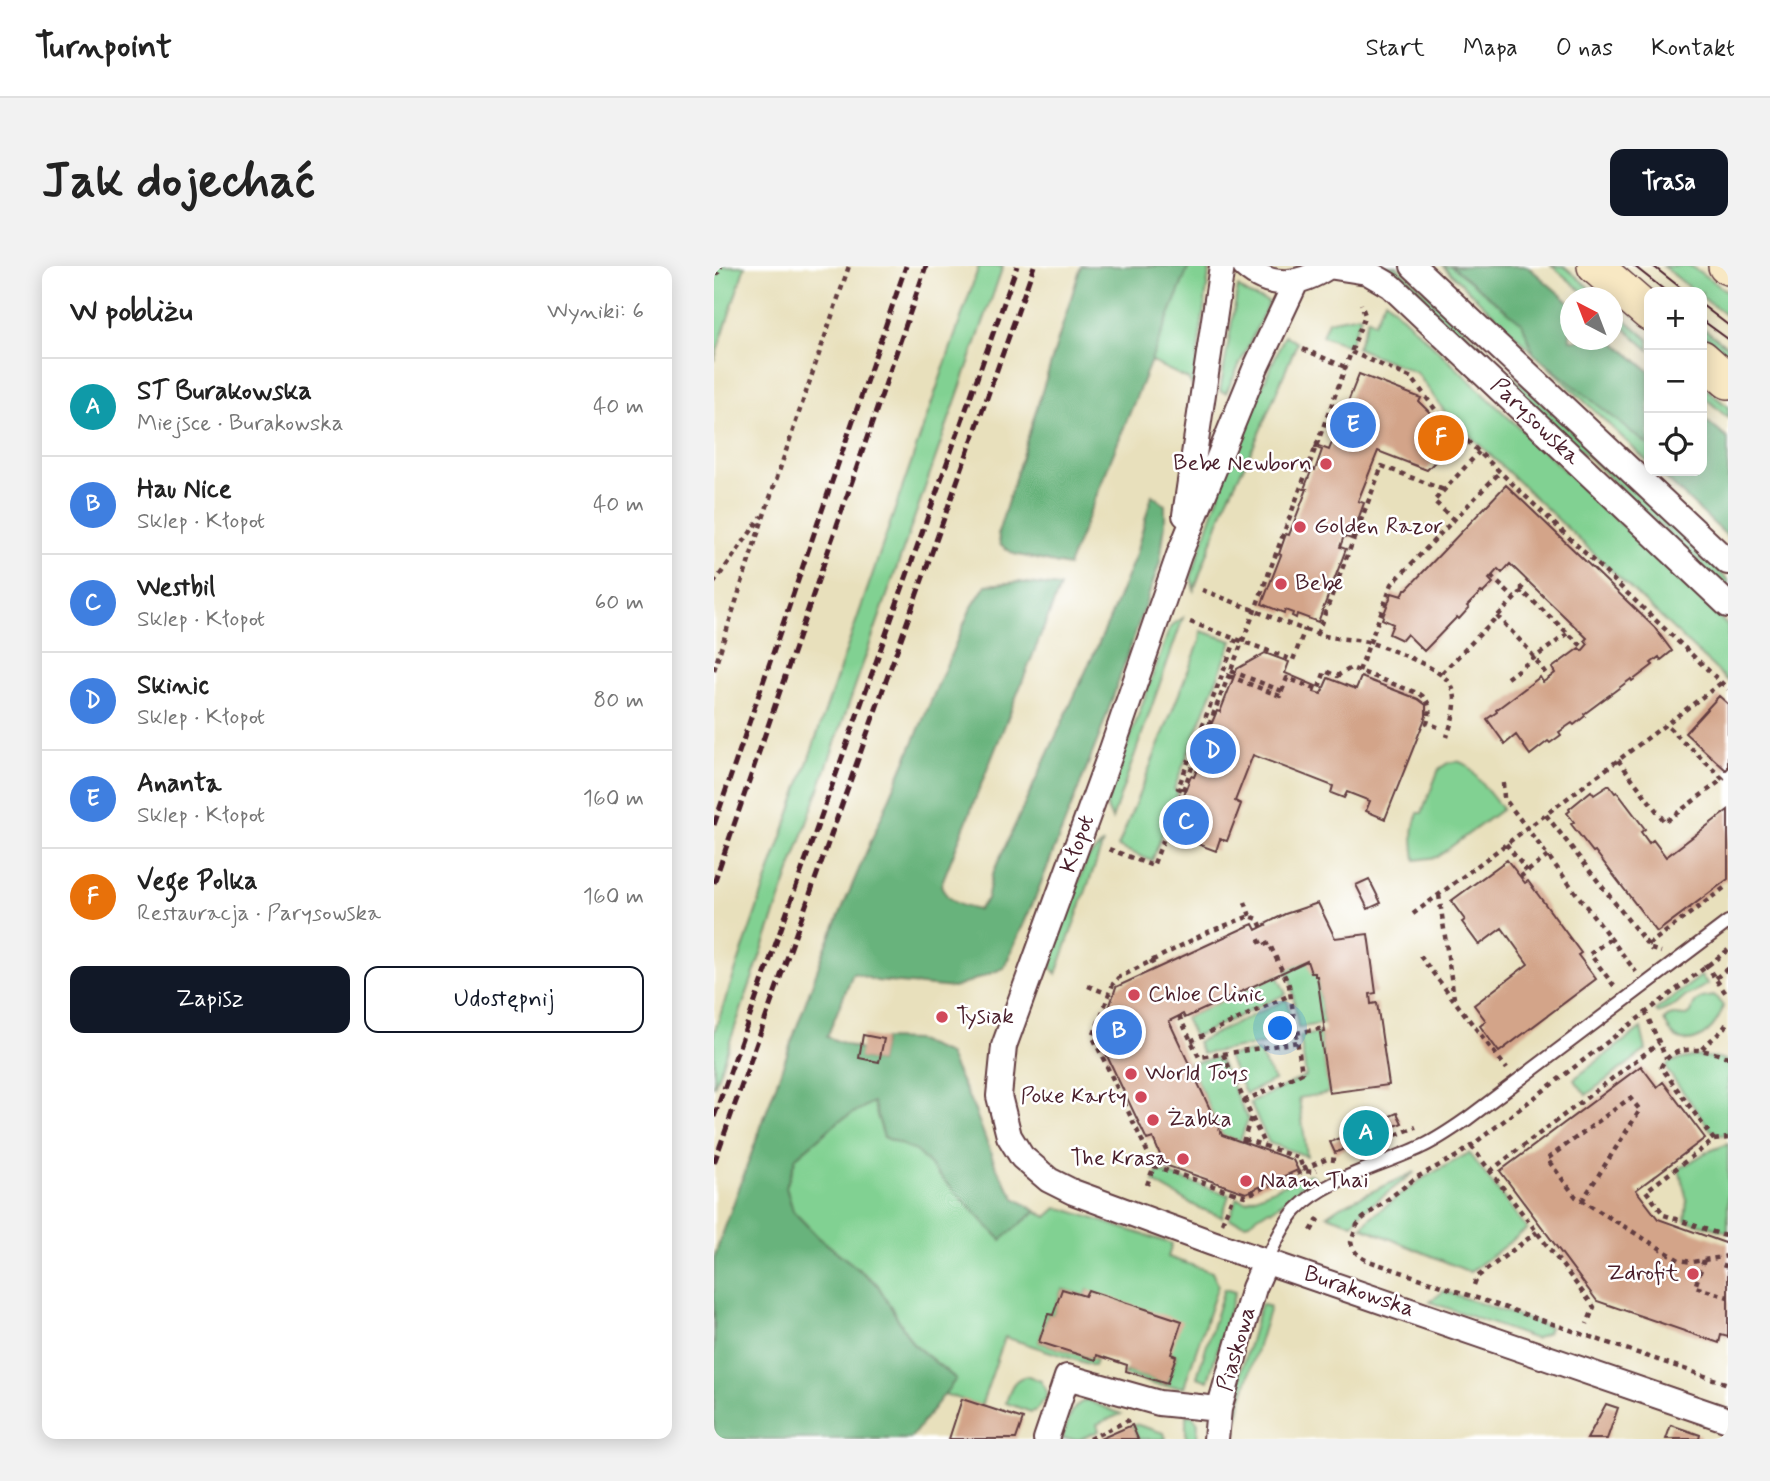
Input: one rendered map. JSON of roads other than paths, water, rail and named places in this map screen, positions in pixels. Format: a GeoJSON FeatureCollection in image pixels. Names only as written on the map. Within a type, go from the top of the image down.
{"type":"FeatureCollection","features":[{"type":"Feature","properties":{"kind":"main road"},"geometry":{"type":"LineString","coordinates":[[1595,266],[1644,309]]}},
{"type":"Feature","properties":{"kind":"main road"},"geometry":{"type":"LineString","coordinates":[[1707,362],[1728,381]]}},
{"type":"Feature","properties":{"kind":"street","name":"Kłopot"},"geometry":{"type":"LineString","coordinates":[[1179,555],[1222,266]]}},
{"type":"Feature","properties":{"kind":"street"},"geometry":{"type":"LineString","coordinates":[[1245,266],[1265,279],[1285,283],[1315,275],[1328,266]]}},
{"type":"Feature","properties":{"kind":"street","name":"Parysowska"},"geometry":{"type":"LineString","coordinates":[[1328,266],[1367,272],[1391,286],[1728,605]]}},
{"type":"Feature","properties":{"kind":"street","name":"Parysowska"},"geometry":{"type":"LineString","coordinates":[[1413,266],[1728,562]]}},
{"type":"Feature","properties":{"kind":"street","name":"Kłopot"},"geometry":{"type":"LineString","coordinates":[[1009,1136],[999,1096],[1004,1046],[1110,755],[1179,555],[1255,369],[1296,282]]}},
{"type":"Feature","properties":{"kind":"street","name":"Burakowska"},"geometry":{"type":"LineString","coordinates":[[1009,1136],[1022,1157],[1034,1169],[1073,1192],[1728,1420]]}},
{"type":"Feature","properties":{"kind":"street","name":"Piaskowa"},"geometry":{"type":"LineString","coordinates":[[1216,1439],[1219,1409],[1254,1288],[1266,1261]]}},
{"type":"Feature","properties":{"kind":"street"},"geometry":{"type":"LineString","coordinates":[[1046,1439],[1067,1377],[1159,1403],[1219,1409]]}},
{"type":"Feature","properties":{"kind":"lane"},"geometry":{"type":"LineString","coordinates":[[1266,1261],[1286,1222],[1316,1194],[1444,1135],[1728,922]]}},
{"type":"Feature","properties":{"kind":"tram line"},"geometry":{"type":"LineString","coordinates":[[1634,266],[1661,287]]}},
{"type":"Feature","properties":{"kind":"tram line"},"geometry":{"type":"LineString","coordinates":[[1653,266],[1680,287]]}},
{"type":"Feature","properties":{"kind":"tram line"},"geometry":{"type":"LineString","coordinates":[[1707,309],[1728,325]]}},
{"type":"Feature","properties":{"kind":"tram line"},"geometry":{"type":"LineString","coordinates":[[1707,324],[1728,339]]}},
{"type":"Feature","properties":{"kind":"railway"},"geometry":{"type":"LineString","coordinates":[[714,825],[906,266]]}},
{"type":"Feature","properties":{"kind":"railway"},"geometry":{"type":"LineString","coordinates":[[714,883],[926,266]]}},
{"type":"Feature","properties":{"kind":"railway"},"geometry":{"type":"LineString","coordinates":[[714,1117],[1017,266]]}},
{"type":"Feature","properties":{"kind":"railway"},"geometry":{"type":"LineString","coordinates":[[714,1163],[1034,266]]}},
{"type":"Feature","properties":{"kind":"place","name":"Ananta"},"geometry":{"type":"Point","coordinates":[1353,425]}},
{"type":"Feature","properties":{"kind":"place","name":"Vege Polka"},"geometry":{"type":"Point","coordinates":[1441,438]}},
{"type":"Feature","properties":{"kind":"place","name":"Bebe Newborn"},"geometry":{"type":"Point","coordinates":[1326,464]}},
{"type":"Feature","properties":{"kind":"place","name":"Golden Razor"},"geometry":{"type":"Point","coordinates":[1300,527]}},
{"type":"Feature","properties":{"kind":"place","name":"Bebe"},"geometry":{"type":"Point","coordinates":[1281,584]}},
{"type":"Feature","properties":{"kind":"place","name":"Skinic"},"geometry":{"type":"Point","coordinates":[1213,751]}},
{"type":"Feature","properties":{"kind":"place","name":"Westbil"},"geometry":{"type":"Point","coordinates":[1186,822]}},
{"type":"Feature","properties":{"kind":"place","name":"Chloe Clinic"},"geometry":{"type":"Point","coordinates":[1134,995]}},
{"type":"Feature","properties":{"kind":"place","name":"Tysiak"},"geometry":{"type":"Point","coordinates":[942,1017]}},
{"type":"Feature","properties":{"kind":"place","name":"Hau Nice"},"geometry":{"type":"Point","coordinates":[1119,1032]}},
{"type":"Feature","properties":{"kind":"place","name":"World Toys"},"geometry":{"type":"Point","coordinates":[1131,1074]}},
{"type":"Feature","properties":{"kind":"place","name":"Poke Karty"},"geometry":{"type":"Point","coordinates":[1141,1097]}},
{"type":"Feature","properties":{"kind":"place","name":"Żabka"},"geometry":{"type":"Point","coordinates":[1153,1120]}},
{"type":"Feature","properties":{"kind":"place","name":"ST Burakowska"},"geometry":{"type":"Point","coordinates":[1366,1133]}},
{"type":"Feature","properties":{"kind":"place","name":"The Krasa"},"geometry":{"type":"Point","coordinates":[1183,1159]}},
{"type":"Feature","properties":{"kind":"place","name":"Naam Thai"},"geometry":{"type":"Point","coordinates":[1246,1181]}},
{"type":"Feature","properties":{"kind":"place","name":"Zdrofit"},"geometry":{"type":"Point","coordinates":[1693,1274]}}]}
